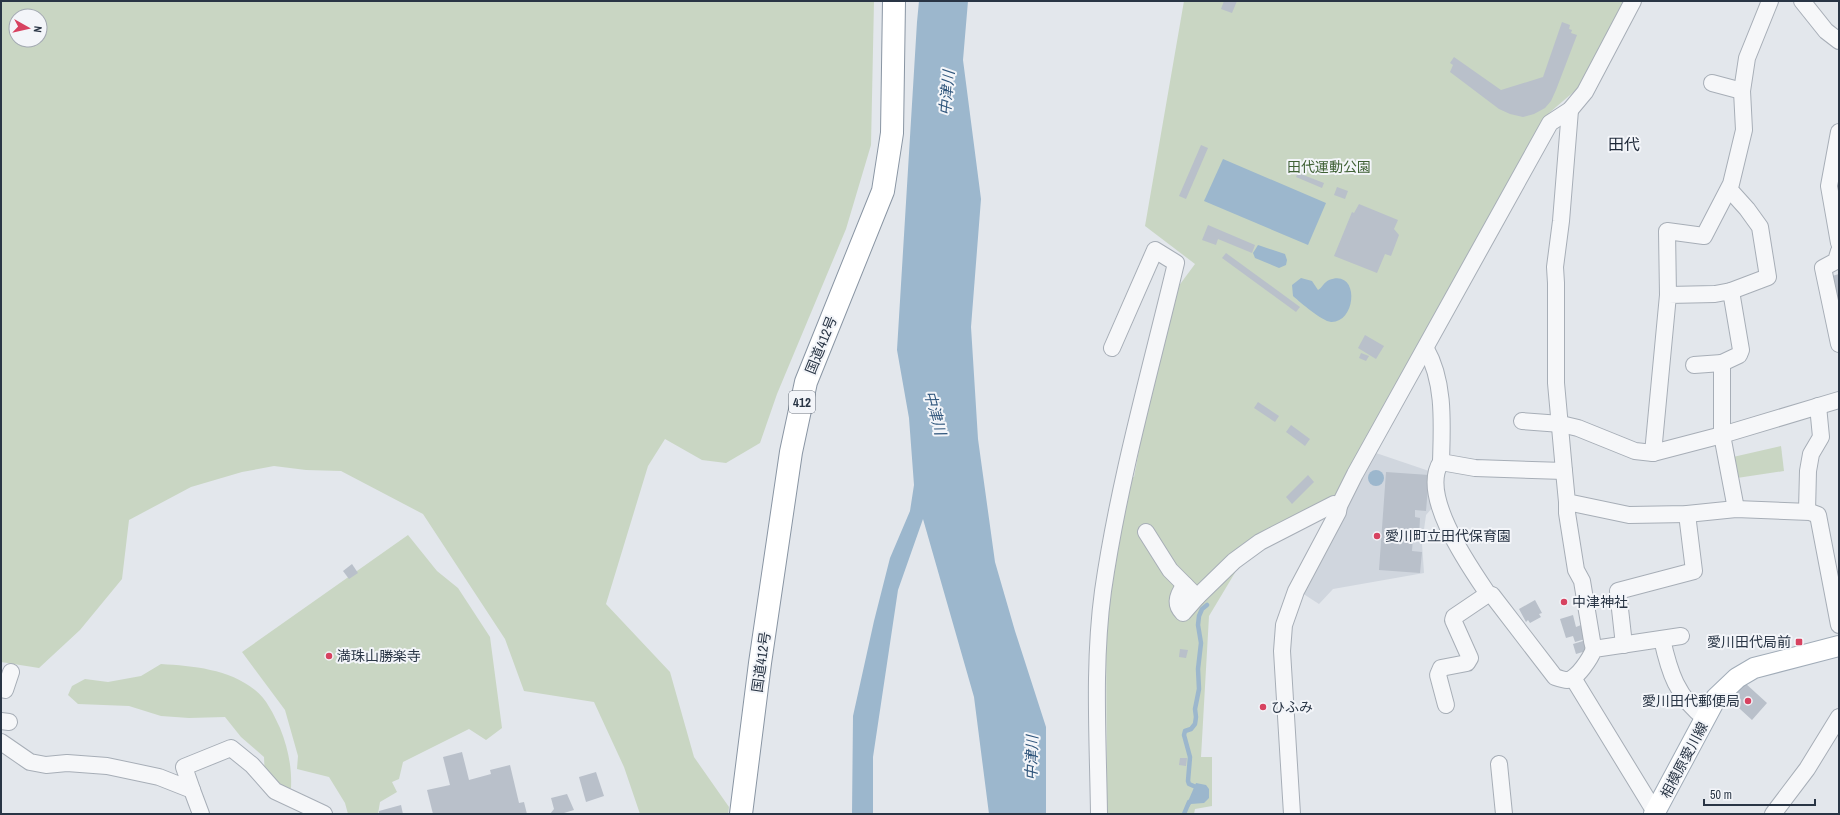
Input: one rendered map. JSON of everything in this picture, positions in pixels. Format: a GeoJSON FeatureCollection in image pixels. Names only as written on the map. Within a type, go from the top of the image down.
{"type":"FeatureCollection","features":[{"type":"Feature","properties":{"kind":"highway","name":"国道412号"},"geometry":{"type":"LineString","coordinates":[[741,814],[760,663],[791,452],[806,382],[883,190],[892,134],[894,1]]}},
{"type":"Feature","properties":{"kind":"main road","name":"相模原愛川線"},"geometry":{"type":"LineString","coordinates":[[1655,813],[1722,691],[1754,668],[1839,646]]}},
{"type":"Feature","properties":{"kind":"street"},"geometry":{"type":"LineString","coordinates":[[1292,814],[1282,651],[1284,625],[1296,591],[1338,512],[1339,506],[1550,123],[1570,110],[1585,92],[1633,1]]}},
{"type":"Feature","properties":{"kind":"street"},"geometry":{"type":"LineString","coordinates":[[1653,453],[1668,295],[1667,231],[1704,236],[1729,189],[1744,130],[1742,91],[1747,58],[1770,1]]}},
{"type":"Feature","properties":{"kind":"street"},"geometry":{"type":"LineString","coordinates":[[1802,1],[1826,31],[1839,40]]}},
{"type":"Feature","properties":{"kind":"street"},"geometry":{"type":"LineString","coordinates":[[1712,83],[1742,91]]}},
{"type":"Feature","properties":{"kind":"street"},"geometry":{"type":"LineString","coordinates":[[1426,350],[1433,362],[1438,383],[1442,416],[1441,462],[1437,468],[1436,498],[1453,536],[1488,594],[1492,595],[1555,677],[1568,680],[1573,678],[1591,659],[1594,649],[1582,581],[1576,570],[1567,513],[1568,502],[1556,383],[1555,267],[1561,221],[1570,110]]}},
{"type":"Feature","properties":{"kind":"street"},"geometry":{"type":"LineString","coordinates":[[1839,132],[1829,186],[1839,243]]}},
{"type":"Feature","properties":{"kind":"street"},"geometry":{"type":"LineString","coordinates":[[1668,295],[1715,294],[1731,291],[1768,277],[1760,227],[1747,209],[1729,189]]}},
{"type":"Feature","properties":{"kind":"street"},"geometry":{"type":"LineString","coordinates":[[1099,814],[1097,656],[1103,591],[1124,480],[1176,263],[1155,250],[1112,348]]}},
{"type":"Feature","properties":{"kind":"street"},"geometry":{"type":"LineString","coordinates":[[1839,251],[1836,261],[1823,268],[1839,344]]}},
{"type":"Feature","properties":{"kind":"street"},"geometry":{"type":"LineString","coordinates":[[1694,365],[1722,363],[1739,355],[1741,350],[1731,291]]}},
{"type":"Feature","properties":{"kind":"street"},"geometry":{"type":"LineString","coordinates":[[1722,363],[1722,435],[1736,509]]}},
{"type":"Feature","properties":{"kind":"street"},"geometry":{"type":"LineString","coordinates":[[1522,421],[1561,424],[1578,428],[1635,451],[1653,453],[1722,435],[1839,400]]}},
{"type":"Feature","properties":{"kind":"street"},"geometry":{"type":"LineString","coordinates":[[1807,512],[1808,471],[1811,454],[1821,437],[1818,406]]}},
{"type":"Feature","properties":{"kind":"street"},"geometry":{"type":"LineString","coordinates":[[1441,462],[1475,468],[1564,471]]}},
{"type":"Feature","properties":{"kind":"street"},"geometry":{"type":"LineString","coordinates":[[1568,502],[1629,515],[1687,514],[1736,509],[1807,512],[1818,515],[1839,625]]}},
{"type":"Feature","properties":{"kind":"street"},"geometry":{"type":"LineString","coordinates":[[1185,585],[1179,592],[1178,597],[1180,610],[1183,613],[1197,597],[1234,561],[1260,542],[1334,504],[1339,506]]}},
{"type":"Feature","properties":{"kind":"street"},"geometry":{"type":"LineString","coordinates":[[1624,645],[1618,591],[1694,571],[1687,514]]}},
{"type":"Feature","properties":{"kind":"street"},"geometry":{"type":"LineString","coordinates":[[1146,532],[1170,570],[1197,597]]}},
{"type":"Feature","properties":{"kind":"street"},"geometry":{"type":"LineString","coordinates":[[1446,705],[1438,675],[1440,668],[1467,663],[1470,658],[1453,620],[1454,616],[1488,594]]}},
{"type":"Feature","properties":{"kind":"street"},"geometry":{"type":"LineString","coordinates":[[1594,649],[1680,636]]}},
{"type":"Feature","properties":{"kind":"street"},"geometry":{"type":"LineString","coordinates":[[1662,639],[1668,665],[1675,684],[1697,712],[1706,718]]}},
{"type":"Feature","properties":{"kind":"street"},"geometry":{"type":"LineString","coordinates":[[7,690],[11,672]]}},
{"type":"Feature","properties":{"kind":"street"},"geometry":{"type":"LineString","coordinates":[[1573,678],[1655,813]]}},
{"type":"Feature","properties":{"kind":"street"},"geometry":{"type":"LineString","coordinates":[[1773,814],[1811,764],[1839,716]]}},
{"type":"Feature","properties":{"kind":"street"},"geometry":{"type":"LineString","coordinates":[[1,742],[30,762],[46,765],[67,763],[107,766],[159,778],[192,790]]}},
{"type":"Feature","properties":{"kind":"street"},"geometry":{"type":"LineString","coordinates":[[201,814],[184,767],[231,748],[252,765],[275,791],[324,814]]}},
{"type":"Feature","properties":{"kind":"street"},"geometry":{"type":"LineString","coordinates":[[1499,764],[1504,814]]}},
{"type":"Feature","properties":{"kind":"shaded area","name":"愛川町立田代保育園"},"geometry":{"type":"Polygon","coordinates":[[[1376,453],[1432,472],[1432,508],[1426,515],[1422,544],[1424,573],[1333,589],[1319,604],[1302,593],[1376,453]]]}},
{"type":"Feature","properties":{"kind":"green space"},"geometry":{"type":"Polygon","coordinates":[[[1,1],[874,1],[871,145],[846,229],[777,394],[760,443],[726,463],[702,460],[665,439],[648,466],[606,604],[670,672],[694,757],[729,807],[728,814],[640,814],[624,767],[594,702],[524,691],[505,639],[423,514],[341,471],[306,470],[274,466],[242,472],[191,487],[129,520],[122,579],[80,630],[39,668],[1,662],[1,1]]]}},
{"type":"Feature","properties":{"kind":"green space","name":"田代運動公園"},"geometry":{"type":"Polygon","coordinates":[[[1184,1],[1625,1],[1583,84],[1549,113],[1335,499],[1242,561],[1209,616],[1201,757],[1212,757],[1212,806],[1195,809],[1194,814],[1107,814],[1106,632],[1111,581],[1131,477],[1134,477],[1151,386],[1178,287],[1195,264],[1145,226],[1184,1]]]}},
{"type":"Feature","properties":{"kind":"green space"},"geometry":{"type":"Polygon","coordinates":[[[1781,446],[1784,471],[1737,478],[1733,457],[1781,446]]]}},
{"type":"Feature","properties":{"kind":"green space"},"geometry":{"type":"Polygon","coordinates":[[[408,535],[437,571],[458,588],[490,637],[502,728],[486,740],[469,729],[403,762],[399,779],[392,782],[397,792],[380,802],[378,814],[348,814],[345,803],[329,777],[297,769],[298,756],[285,710],[242,652],[408,535]]]}},
{"type":"Feature","properties":{"kind":"green space"},"geometry":{"type":"Polygon","coordinates":[[[161,664],[186,666],[222,673],[234,677],[259,693],[272,712],[283,735],[290,765],[291,788],[278,790],[265,779],[264,757],[241,737],[225,717],[189,718],[161,716],[129,706],[78,704],[68,695],[72,686],[85,679],[108,682],[141,676],[161,664]]]}},
{"type":"Feature","properties":{"kind":"water","name":"中津川"},"geometry":{"type":"Polygon","coordinates":[[[919,1],[968,1],[963,60],[981,199],[971,327],[978,439],[995,562],[1015,631],[1046,727],[1046,814],[989,814],[974,697],[923,519],[898,590],[873,757],[873,814],[852,814],[853,716],[874,621],[890,558],[910,511],[914,485],[909,418],[897,350],[919,1]]]}},
{"type":"Feature","properties":{"kind":"water"},"geometry":{"type":"Polygon","coordinates":[[[1223,159],[1326,203],[1308,245],[1204,201],[1223,159]]]}},
{"type":"Feature","properties":{"kind":"water"},"geometry":{"type":"Polygon","coordinates":[[[1258,245],[1285,254],[1287,260],[1286,265],[1279,268],[1255,258],[1253,253],[1258,245]]]}},
{"type":"Feature","properties":{"kind":"water"},"geometry":{"type":"Polygon","coordinates":[[[1301,278],[1312,281],[1318,290],[1329,280],[1339,278],[1346,282],[1350,288],[1351,297],[1350,306],[1346,314],[1340,320],[1331,322],[1317,315],[1306,307],[1293,296],[1292,285],[1301,278]]]}},
{"type":"Feature","properties":{"kind":"water"},"geometry":{"type":"Polygon","coordinates":[[[1376,470],[1383,475],[1384,478],[1379,485],[1376,486],[1369,481],[1368,478],[1373,471],[1376,470]]]}},
{"type":"Feature","properties":{"kind":"water"},"geometry":{"type":"Polygon","coordinates":[[[1196,783],[1206,785],[1209,789],[1209,798],[1204,803],[1191,804],[1189,807],[1186,806],[1196,783]]]}},
{"type":"Feature","properties":{"kind":"building"},"geometry":{"type":"Polygon","coordinates":[[[1224,1],[1237,1],[1232,13],[1221,9],[1224,1]]]}},
{"type":"Feature","properties":{"kind":"building"},"geometry":{"type":"Polygon","coordinates":[[[1562,22],[1570,25],[1569,29],[1572,30],[1571,33],[1577,35],[1551,101],[1545,108],[1534,114],[1523,117],[1510,114],[1499,109],[1450,72],[1453,65],[1450,63],[1454,57],[1501,90],[1543,77],[1562,22]]]}},
{"type":"Feature","properties":{"kind":"building"},"geometry":{"type":"Polygon","coordinates":[[[1201,145],[1208,148],[1186,199],[1179,196],[1201,145]]]}},
{"type":"Feature","properties":{"kind":"building"},"geometry":{"type":"Polygon","coordinates":[[[1298,173],[1324,183],[1322,188],[1296,177],[1298,173]]]}},
{"type":"Feature","properties":{"kind":"building"},"geometry":{"type":"Polygon","coordinates":[[[1337,187],[1348,191],[1345,199],[1334,195],[1337,187]]]}},
{"type":"Feature","properties":{"kind":"building"},"geometry":{"type":"Polygon","coordinates":[[[1359,204],[1398,220],[1394,229],[1399,235],[1391,256],[1385,254],[1377,273],[1334,256],[1352,212],[1354,213],[1359,204]]]}},
{"type":"Feature","properties":{"kind":"building"},"geometry":{"type":"Polygon","coordinates":[[[1208,225],[1255,245],[1252,253],[1218,239],[1216,245],[1202,240],[1208,225]]]}},
{"type":"Feature","properties":{"kind":"building"},"geometry":{"type":"Polygon","coordinates":[[[1226,253],[1300,307],[1296,312],[1222,258],[1226,253]]]}},
{"type":"Feature","properties":{"kind":"building"},"geometry":{"type":"Polygon","coordinates":[[[1839,274],[1839,307],[1832,276],[1839,274]]]}},
{"type":"Feature","properties":{"kind":"building"},"geometry":{"type":"Polygon","coordinates":[[[1365,335],[1384,346],[1376,359],[1358,348],[1365,335]]]}},
{"type":"Feature","properties":{"kind":"building"},"geometry":{"type":"Polygon","coordinates":[[[1361,353],[1369,356],[1366,361],[1359,358],[1361,353]]]}},
{"type":"Feature","properties":{"kind":"building"},"geometry":{"type":"Polygon","coordinates":[[[1258,402],[1279,416],[1275,422],[1254,408],[1258,402]]]}},
{"type":"Feature","properties":{"kind":"building"},"geometry":{"type":"Polygon","coordinates":[[[1291,425],[1310,439],[1305,446],[1286,432],[1291,425]]]}},
{"type":"Feature","properties":{"kind":"building"},"geometry":{"type":"Polygon","coordinates":[[[1386,472],[1429,475],[1426,511],[1415,510],[1415,517],[1420,518],[1419,537],[1413,537],[1412,551],[1422,552],[1420,573],[1379,570],[1386,472]]]}},
{"type":"Feature","properties":{"kind":"building"},"geometry":{"type":"Polygon","coordinates":[[[1308,475],[1314,482],[1292,504],[1286,497],[1308,475]]]}},
{"type":"Feature","properties":{"kind":"building"},"geometry":{"type":"Polygon","coordinates":[[[352,564],[358,573],[349,579],[343,571],[352,564]]]}},
{"type":"Feature","properties":{"kind":"building"},"geometry":{"type":"Polygon","coordinates":[[[1535,600],[1542,613],[1539,614],[1541,617],[1530,623],[1528,620],[1526,622],[1519,609],[1535,600]]]}},
{"type":"Feature","properties":{"kind":"building"},"geometry":{"type":"Polygon","coordinates":[[[1573,615],[1576,627],[1581,625],[1585,639],[1575,642],[1573,636],[1566,638],[1560,619],[1573,615]]]}},
{"type":"Feature","properties":{"kind":"building"},"geometry":{"type":"Polygon","coordinates":[[[1583,641],[1586,651],[1576,654],[1573,644],[1583,641]]]}},
{"type":"Feature","properties":{"kind":"building"},"geometry":{"type":"Polygon","coordinates":[[[1180,649],[1188,650],[1186,658],[1179,657],[1180,649]]]}},
{"type":"Feature","properties":{"kind":"building","name":"愛川田代郵便局"},"geometry":{"type":"Polygon","coordinates":[[[1745,683],[1767,703],[1752,720],[1728,698],[1732,694],[1734,696],[1745,683]]]}},
{"type":"Feature","properties":{"kind":"building"},"geometry":{"type":"Polygon","coordinates":[[[462,752],[469,780],[491,774],[490,770],[510,765],[519,803],[524,802],[527,814],[433,814],[427,790],[450,785],[443,757],[462,752]]]}},
{"type":"Feature","properties":{"kind":"building"},"geometry":{"type":"Polygon","coordinates":[[[1180,758],[1187,758],[1186,766],[1179,765],[1180,758]]]}},
{"type":"Feature","properties":{"kind":"building"},"geometry":{"type":"Polygon","coordinates":[[[596,772],[604,796],[586,802],[579,777],[596,772]]]}},
{"type":"Feature","properties":{"kind":"building"},"geometry":{"type":"Polygon","coordinates":[[[567,794],[574,810],[564,813],[565,814],[550,814],[554,809],[551,798],[567,794]]]}},
{"type":"Feature","properties":{"kind":"building"},"geometry":{"type":"Polygon","coordinates":[[[401,805],[403,814],[379,814],[379,811],[401,805]]]}},
{"type":"Feature","properties":{"kind":"waterway"},"geometry":{"type":"LineString","coordinates":[[1196,792],[1196,787],[1189,784],[1188,781],[1190,757],[1184,735],[1185,731],[1191,729],[1195,724],[1195,709],[1199,689],[1198,669],[1201,643],[1198,625],[1199,616],[1202,609],[1207,605]]}},
{"type":"Feature","properties":{"kind":"waterway"},"geometry":{"type":"LineString","coordinates":[[1184,814],[1189,802]]}},
{"type":"Feature","properties":{"kind":"place","name":"愛川町立田代保育園"},"geometry":{"type":"Point","coordinates":[1377,536]}},
{"type":"Feature","properties":{"kind":"place","name":"中津神社"},"geometry":{"type":"Point","coordinates":[1564,602]}},
{"type":"Feature","properties":{"kind":"place","name":"愛川田代局前"},"geometry":{"type":"Point","coordinates":[1799,642]}},
{"type":"Feature","properties":{"kind":"place","name":"満珠山勝楽寺"},"geometry":{"type":"Point","coordinates":[329,656]}},
{"type":"Feature","properties":{"kind":"place","name":"愛川田代郵便局"},"geometry":{"type":"Point","coordinates":[1748,701]}},
{"type":"Feature","properties":{"kind":"place","name":"ひふみ"},"geometry":{"type":"Point","coordinates":[1263,707]}},
{"type":"Feature","properties":{"kind":"district","name":"田代"},"geometry":{"type":"Point","coordinates":[1624,144]}}]}
